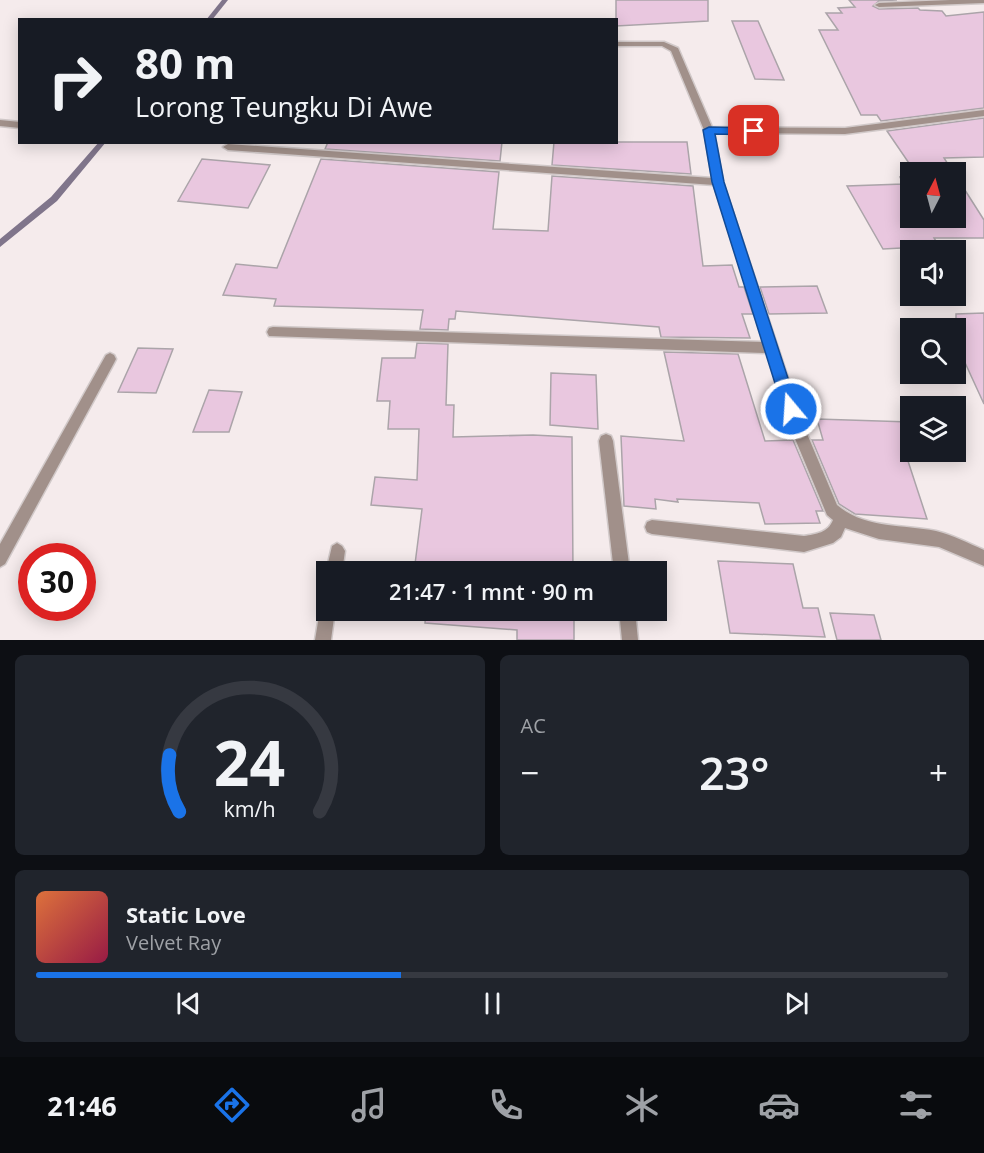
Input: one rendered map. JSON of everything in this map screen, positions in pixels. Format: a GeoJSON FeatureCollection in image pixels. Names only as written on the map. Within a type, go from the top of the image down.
{"type":"FeatureCollection","features":[{"type":"Feature","properties":{"kind":"street"},"geometry":{"type":"LineString","coordinates":[[879,5],[984,1]]}},
{"type":"Feature","properties":{"kind":"street"},"geometry":{"type":"LineString","coordinates":[[618,44],[664,44],[675,50],[709,130],[718,182],[771,348],[798,429],[832,510],[840,520],[885,533],[933,538],[955,544],[984,558]]}},
{"type":"Feature","properties":{"kind":"street"},"geometry":{"type":"LineString","coordinates":[[709,130],[845,131],[984,113]]}},
{"type":"Feature","properties":{"kind":"street"},"geometry":{"type":"LineString","coordinates":[[0,123],[18,125]]}},
{"type":"Feature","properties":{"kind":"street"},"geometry":{"type":"LineString","coordinates":[[228,147],[718,182]]}},
{"type":"Feature","properties":{"kind":"street"},"geometry":{"type":"LineString","coordinates":[[273,333],[771,348]]}},
{"type":"Feature","properties":{"kind":"street"},"geometry":{"type":"LineString","coordinates":[[0,559],[110,359]]}},
{"type":"Feature","properties":{"kind":"street"},"geometry":{"type":"LineString","coordinates":[[606,441],[621,561]]}},
{"type":"Feature","properties":{"kind":"street"},"geometry":{"type":"LineString","coordinates":[[652,527],[804,544],[834,535],[839,528],[840,520]]}},
{"type":"Feature","properties":{"kind":"street"},"geometry":{"type":"LineString","coordinates":[[335,561],[337,550]]}},
{"type":"Feature","properties":{"kind":"street"},"geometry":{"type":"LineString","coordinates":[[322,640],[325,621]]}},
{"type":"Feature","properties":{"kind":"street"},"geometry":{"type":"LineString","coordinates":[[628,621],[630,640]]}},
{"type":"Feature","properties":{"kind":"building"},"geometry":{"type":"Polygon","coordinates":[[[616,0],[708,0],[708,21],[618,26],[618,18],[616,18],[616,0]]]}},
{"type":"Feature","properties":{"kind":"building"},"geometry":{"type":"Polygon","coordinates":[[[849,0],[897,0],[879,1],[873,6],[879,9],[918,8],[942,11],[946,16],[984,12],[984,108],[881,121],[877,115],[861,115],[819,30],[838,30],[826,13],[842,13],[838,8],[855,7],[849,0]]]}},
{"type":"Feature","properties":{"kind":"building"},"geometry":{"type":"Polygon","coordinates":[[[732,21],[758,21],[784,80],[755,79],[732,21]]]}},
{"type":"Feature","properties":{"kind":"building"},"geometry":{"type":"Polygon","coordinates":[[[984,118],[984,157],[944,158],[947,162],[908,162],[887,131],[984,118]]]}},
{"type":"Feature","properties":{"kind":"building"},"geometry":{"type":"Polygon","coordinates":[[[687,142],[691,174],[552,165],[554,144],[687,142]]]}},
{"type":"Feature","properties":{"kind":"building"},"geometry":{"type":"Polygon","coordinates":[[[327,144],[502,144],[500,161],[325,149],[327,144]]]}},
{"type":"Feature","properties":{"kind":"building"},"geometry":{"type":"Polygon","coordinates":[[[202,159],[270,165],[248,208],[178,201],[202,159]]]}},
{"type":"Feature","properties":{"kind":"building"},"geometry":{"type":"Polygon","coordinates":[[[321,159],[499,172],[493,229],[548,231],[552,176],[693,186],[703,266],[732,265],[739,287],[744,287],[753,314],[742,314],[750,338],[661,337],[659,327],[456,311],[455,319],[449,319],[448,330],[420,329],[423,310],[274,306],[276,299],[223,295],[236,264],[277,268],[321,159]]]}},
{"type":"Feature","properties":{"kind":"building"},"geometry":{"type":"Polygon","coordinates":[[[900,184],[900,228],[966,228],[966,192],[984,220],[984,238],[900,240],[900,248],[883,249],[847,186],[900,184]]]}},
{"type":"Feature","properties":{"kind":"building"},"geometry":{"type":"Polygon","coordinates":[[[817,286],[827,313],[769,314],[760,287],[817,286]]]}},
{"type":"Feature","properties":{"kind":"building"},"geometry":{"type":"Polygon","coordinates":[[[984,313],[984,404],[966,365],[966,318],[956,318],[956,314],[984,313]]]}},
{"type":"Feature","properties":{"kind":"building"},"geometry":{"type":"Polygon","coordinates":[[[417,343],[448,344],[446,405],[454,405],[453,437],[533,435],[572,437],[573,561],[415,561],[422,509],[371,505],[375,477],[417,480],[419,429],[388,429],[390,401],[377,401],[382,358],[415,358],[417,343]]]}},
{"type":"Feature","properties":{"kind":"building"},"geometry":{"type":"Polygon","coordinates":[[[138,348],[173,349],[156,393],[118,392],[138,348]]]}},
{"type":"Feature","properties":{"kind":"building"},"geometry":{"type":"Polygon","coordinates":[[[664,352],[738,354],[765,441],[793,440],[823,511],[816,511],[820,523],[765,524],[759,503],[677,499],[678,502],[655,499],[656,509],[624,506],[621,436],[684,441],[664,352]]]}},
{"type":"Feature","properties":{"kind":"building"},"geometry":{"type":"Polygon","coordinates":[[[551,373],[596,375],[598,429],[550,425],[551,373]]]}},
{"type":"Feature","properties":{"kind":"building"},"geometry":{"type":"Polygon","coordinates":[[[209,390],[242,392],[229,432],[193,432],[209,390]]]}},
{"type":"Feature","properties":{"kind":"building"},"geometry":{"type":"Polygon","coordinates":[[[817,419],[900,422],[900,462],[908,462],[927,519],[855,514],[839,504],[812,440],[823,440],[817,419]]]}},
{"type":"Feature","properties":{"kind":"building"},"geometry":{"type":"Polygon","coordinates":[[[718,561],[793,564],[803,608],[818,608],[825,637],[730,633],[718,561]]]}},
{"type":"Feature","properties":{"kind":"building"},"geometry":{"type":"Polygon","coordinates":[[[830,613],[874,615],[881,640],[837,640],[830,613]]]}},
{"type":"Feature","properties":{"kind":"building"},"geometry":{"type":"Polygon","coordinates":[[[425,621],[574,621],[574,640],[517,640],[517,630],[425,623],[425,621]]]}},
{"type":"Feature","properties":{"kind":"waterway"},"geometry":{"type":"LineString","coordinates":[[211,18],[225,0]]}},
{"type":"Feature","properties":{"kind":"waterway"},"geometry":{"type":"LineString","coordinates":[[0,244],[54,199],[101,144]]}},
{"type":"Feature","properties":{"kind":"route"},"geometry":{"type":"LineString","coordinates":[[754,131],[709,130],[718,182],[791,409]]}}]}
